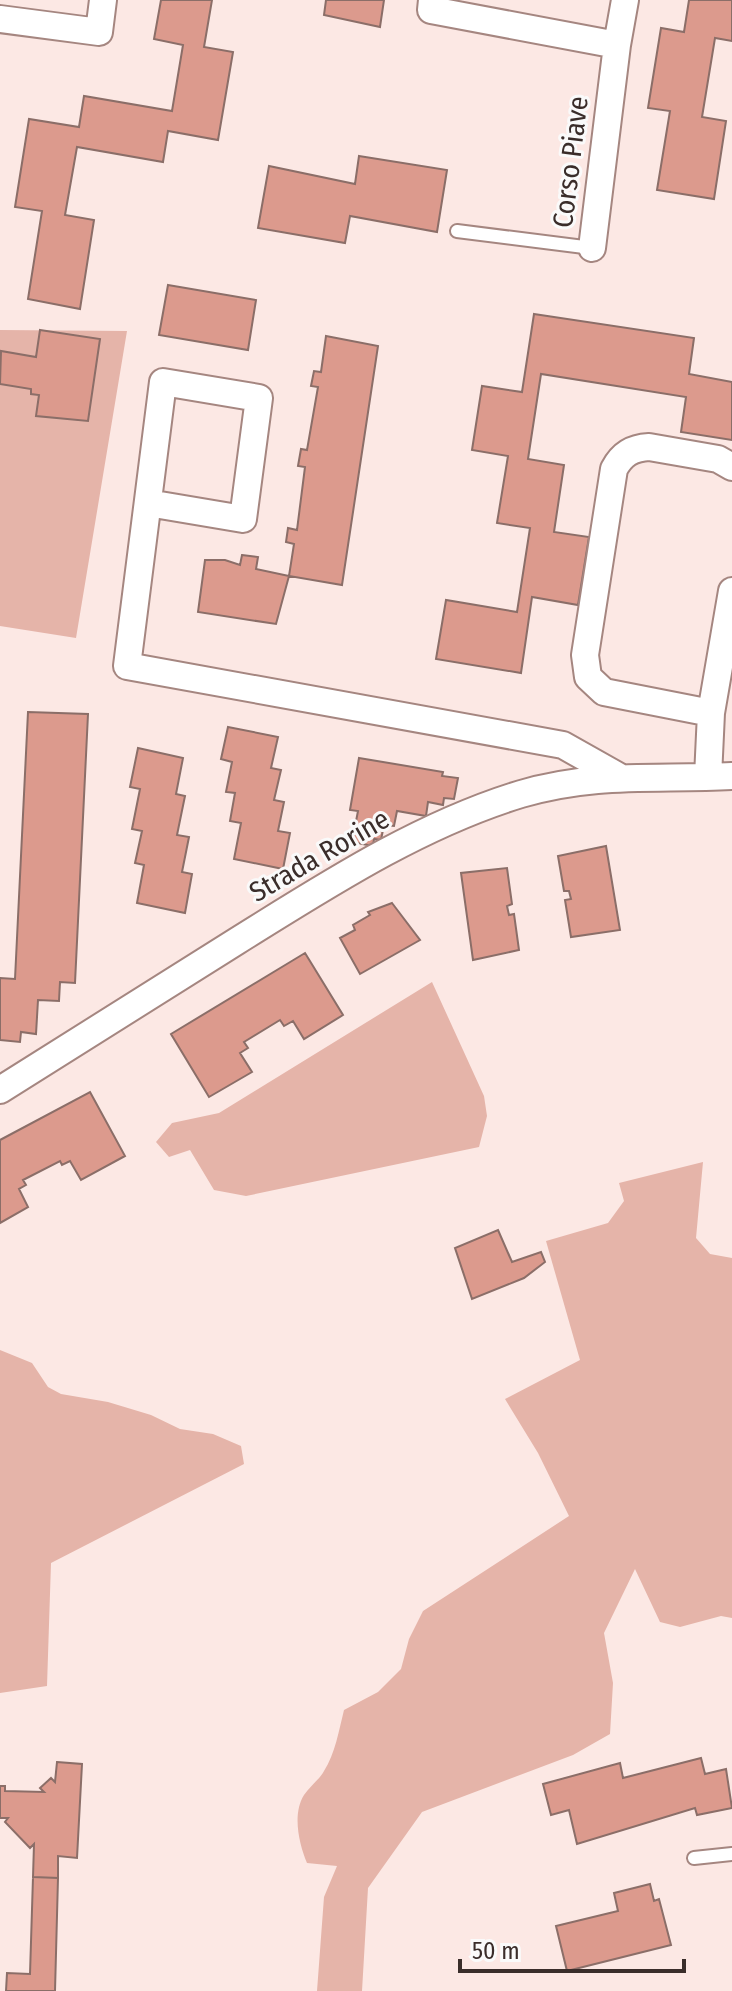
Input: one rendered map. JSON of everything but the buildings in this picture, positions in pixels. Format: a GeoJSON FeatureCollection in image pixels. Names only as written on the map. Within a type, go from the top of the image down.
{"type":"FeatureCollection","features":[{"type":"Feature","properties":{"kind":"street"},"geometry":{"type":"LineString","coordinates":[[0,19],[99,32],[103,0]]}},
{"type":"Feature","properties":{"kind":"street"},"geometry":{"type":"LineString","coordinates":[[432,0],[431,10],[617,45]]}},
{"type":"Feature","properties":{"kind":"street","name":"Corso Piave"},"geometry":{"type":"LineString","coordinates":[[592,248],[625,0]]}},
{"type":"Feature","properties":{"kind":"street"},"geometry":{"type":"LineString","coordinates":[[148,503],[243,519],[259,398],[163,382],[127,666],[563,745],[618,776]]}},
{"type":"Feature","properties":{"kind":"street"},"geometry":{"type":"LineString","coordinates":[[711,713],[604,692],[588,677],[585,655],[614,469],[619,459],[638,448],[649,447],[718,459],[732,467]]}},
{"type":"Feature","properties":{"kind":"street","name":"Strada Rorine"},"geometry":{"type":"LineString","coordinates":[[0,1090],[281,914],[408,839],[521,795],[618,776],[720,777],[711,713],[732,591]]}},
{"type":"Feature","properties":{"kind":"lane","name":"Corso Piave"},"geometry":{"type":"LineString","coordinates":[[457,231],[592,248]]}},
{"type":"Feature","properties":{"kind":"lane"},"geometry":{"type":"LineString","coordinates":[[694,1858],[732,1854]]}},
{"type":"Feature","properties":{"kind":"shaded area"},"geometry":{"type":"Polygon","coordinates":[[[0,330],[127,331],[76,638],[0,626],[0,330]]]}},
{"type":"Feature","properties":{"kind":"shaded area"},"geometry":{"type":"Polygon","coordinates":[[[432,982],[484,1096],[487,1116],[479,1147],[246,1196],[214,1190],[190,1150],[169,1157],[156,1142],[172,1123],[219,1113],[432,982]]]}},
{"type":"Feature","properties":{"kind":"shaded area"},"geometry":{"type":"Polygon","coordinates":[[[703,1162],[696,1238],[710,1254],[732,1258],[732,1618],[721,1616],[680,1627],[660,1622],[635,1569],[604,1633],[613,1683],[610,1734],[573,1755],[422,1812],[368,1888],[362,1991],[317,1991],[324,1897],[337,1866],[307,1863],[299,1838],[298,1811],[304,1795],[328,1764],[344,1710],[378,1692],[401,1669],[409,1639],[423,1611],[569,1516],[538,1453],[505,1399],[580,1360],[546,1241],[608,1223],[624,1201],[619,1183],[703,1162]]]}},
{"type":"Feature","properties":{"kind":"shaded area"},"geometry":{"type":"Polygon","coordinates":[[[0,1350],[32,1363],[48,1387],[61,1394],[108,1402],[151,1415],[180,1429],[213,1434],[241,1446],[244,1464],[51,1563],[47,1686],[0,1693],[0,1350]]]}}]}
